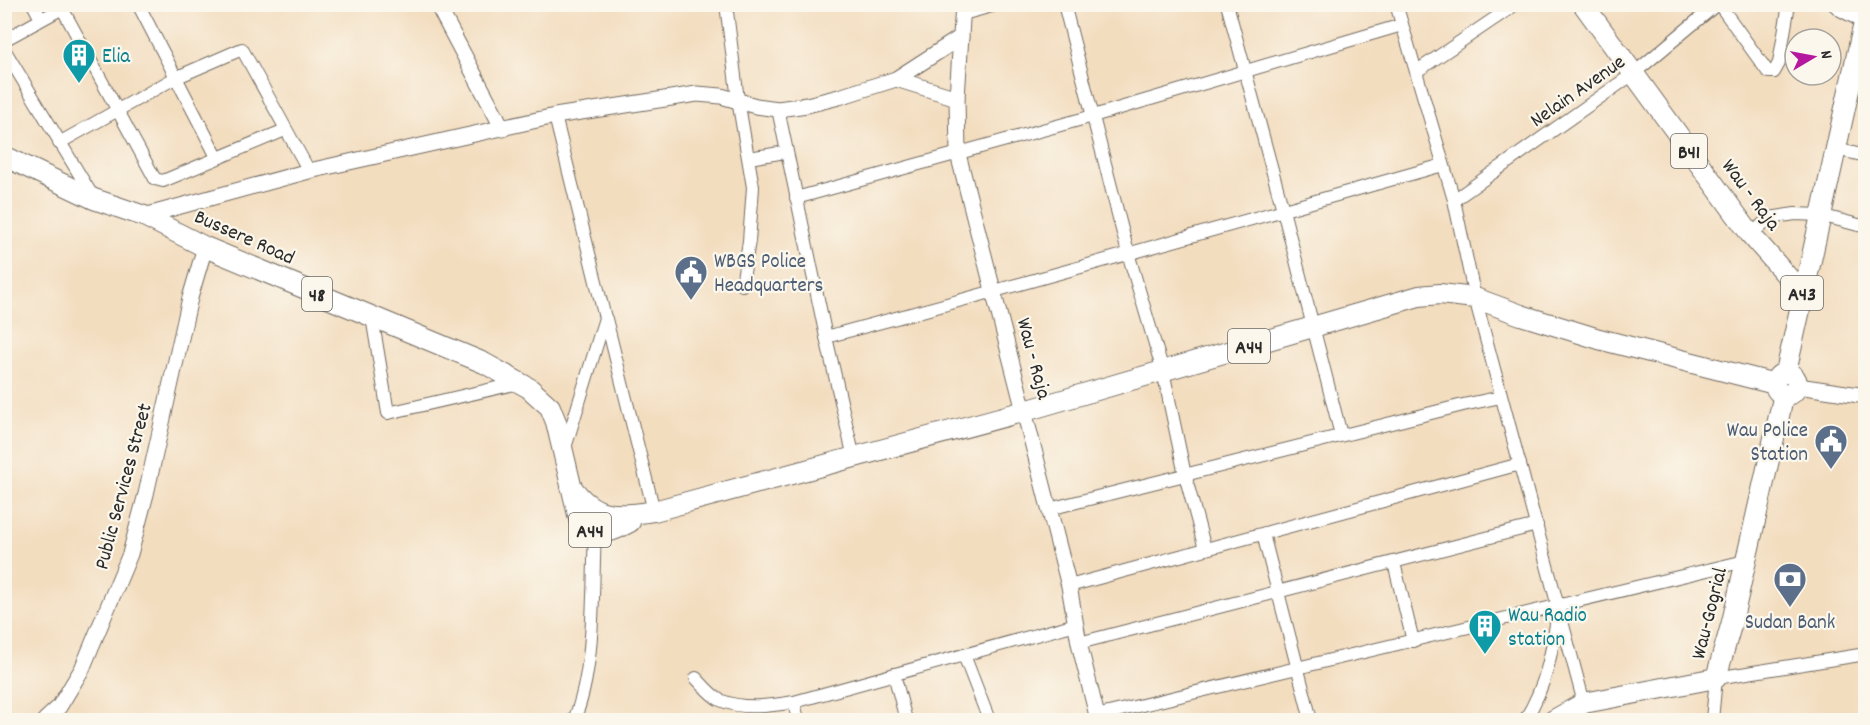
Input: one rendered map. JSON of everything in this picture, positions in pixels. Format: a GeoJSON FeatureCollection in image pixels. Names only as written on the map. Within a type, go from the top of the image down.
{"type":"FeatureCollection","features":[{"type":"Feature","properties":{"kind":"main road","name":"Wau - Raja"},"geometry":{"type":"LineString","coordinates":[[1583,4],[1751,235],[1802,293]]}},
{"type":"Feature","properties":{"kind":"main road","name":"Wau-Gogrial"},"geometry":{"type":"LineString","coordinates":[[1558,719],[1584,703],[1716,678],[1732,622],[1786,384],[1802,293],[1864,18]]}},
{"type":"Feature","properties":{"kind":"main road","name":"Bussere Road"},"geometry":{"type":"LineString","coordinates":[[4,156],[94,199],[144,216],[205,247],[484,363],[520,382],[550,406],[572,486]]}},
{"type":"Feature","properties":{"kind":"main road","name":"A44"},"geometry":{"type":"LineString","coordinates":[[572,486],[589,506],[601,512],[626,515],[654,511],[1025,411],[1419,296],[1440,294],[1475,298],[1599,339],[1786,384]]}},
{"type":"Feature","properties":{"kind":"main road","name":"A44"},"geometry":{"type":"LineString","coordinates":[[572,486],[579,519],[588,529],[595,532],[612,531],[630,522],[626,515]]}},
{"type":"Feature","properties":{"kind":"street"},"geometry":{"type":"LineString","coordinates":[[33,4],[41,19]]}},
{"type":"Feature","properties":{"kind":"street"},"geometry":{"type":"LineString","coordinates":[[138,4],[217,157]]}},
{"type":"Feature","properties":{"kind":"street"},"geometry":{"type":"LineString","coordinates":[[437,4],[503,129]]}},
{"type":"Feature","properties":{"kind":"street"},"geometry":{"type":"LineString","coordinates":[[726,4],[738,100],[753,187],[753,210],[742,285]]}},
{"type":"Feature","properties":{"kind":"street"},"geometry":{"type":"LineString","coordinates":[[963,9],[999,4]]}},
{"type":"Feature","properties":{"kind":"street"},"geometry":{"type":"LineString","coordinates":[[1064,4],[1128,253],[1162,370],[1185,475],[1205,549]]}},
{"type":"Feature","properties":{"kind":"street"},"geometry":{"type":"LineString","coordinates":[[1227,4],[1341,435]]}},
{"type":"Feature","properties":{"kind":"street"},"geometry":{"type":"LineString","coordinates":[[1396,4],[1454,200],[1475,298],[1584,703]]}},
{"type":"Feature","properties":{"kind":"street"},"geometry":{"type":"LineString","coordinates":[[1417,71],[1516,4]]}},
{"type":"Feature","properties":{"kind":"street"},"geometry":{"type":"LineString","coordinates":[[1718,4],[1768,72],[1773,73],[1779,63],[1789,4]]}},
{"type":"Feature","properties":{"kind":"street","name":"Nelain Avenue"},"geometry":{"type":"LineString","coordinates":[[1454,200],[1633,74],[1718,4]]}},
{"type":"Feature","properties":{"kind":"street"},"geometry":{"type":"LineString","coordinates":[[1833,4],[1839,10],[1864,18]]}},
{"type":"Feature","properties":{"kind":"street"},"geometry":{"type":"LineString","coordinates":[[4,40],[66,6],[116,109],[155,179],[163,181],[285,130]]}},
{"type":"Feature","properties":{"kind":"street","name":"Wau - Raja"},"geometry":{"type":"LineString","coordinates":[[963,9],[957,98],[958,154],[1069,586],[1079,643],[1097,718]]}},
{"type":"Feature","properties":{"kind":"street"},"geometry":{"type":"LineString","coordinates":[[796,198],[1093,116],[1402,26]]}},
{"type":"Feature","properties":{"kind":"street"},"geometry":{"type":"LineString","coordinates":[[144,216],[309,171],[555,116],[697,94],[778,109],[807,105],[896,79],[961,38]]}},
{"type":"Feature","properties":{"kind":"street"},"geometry":{"type":"LineString","coordinates":[[4,49],[94,199]]}},
{"type":"Feature","properties":{"kind":"street"},"geometry":{"type":"LineString","coordinates":[[59,143],[175,78],[242,49],[309,171]]}},
{"type":"Feature","properties":{"kind":"street"},"geometry":{"type":"LineString","coordinates":[[896,79],[957,98]]}},
{"type":"Feature","properties":{"kind":"street"},"geometry":{"type":"LineString","coordinates":[[778,109],[854,458]]}},
{"type":"Feature","properties":{"kind":"street"},"geometry":{"type":"LineString","coordinates":[[555,116],[654,511]]}},
{"type":"Feature","properties":{"kind":"street"},"geometry":{"type":"LineString","coordinates":[[1836,149],[1866,156]]}},
{"type":"Feature","properties":{"kind":"street"},"geometry":{"type":"LineString","coordinates":[[749,158],[786,152]]}},
{"type":"Feature","properties":{"kind":"street"},"geometry":{"type":"LineString","coordinates":[[826,337],[993,293],[1443,165]]}},
{"type":"Feature","properties":{"kind":"street"},"geometry":{"type":"LineString","coordinates":[[1751,235],[1769,218],[1795,214],[1820,215],[1866,227]]}},
{"type":"Feature","properties":{"kind":"street","name":"Public Services Street"},"geometry":{"type":"LineString","coordinates":[[45,720],[59,707],[82,669],[130,554],[146,494],[190,298],[205,247]]}},
{"type":"Feature","properties":{"kind":"street"},"geometry":{"type":"LineString","coordinates":[[372,316],[387,413],[520,382]]}},
{"type":"Feature","properties":{"kind":"street"},"geometry":{"type":"LineString","coordinates":[[563,454],[605,318]]}},
{"type":"Feature","properties":{"kind":"street"},"geometry":{"type":"LineString","coordinates":[[1786,384],[1866,396]]}},
{"type":"Feature","properties":{"kind":"street"},"geometry":{"type":"LineString","coordinates":[[1049,509],[1341,435],[1501,398]]}},
{"type":"Feature","properties":{"kind":"street"},"geometry":{"type":"LineString","coordinates":[[1069,586],[1520,464]]}},
{"type":"Feature","properties":{"kind":"street"},"geometry":{"type":"LineString","coordinates":[[1079,643],[1537,525]]}},
{"type":"Feature","properties":{"kind":"street"},"geometry":{"type":"LineString","coordinates":[[574,720],[581,703],[588,663],[595,532]]}},
{"type":"Feature","properties":{"kind":"street"},"geometry":{"type":"LineString","coordinates":[[1263,534],[1311,720]]}},
{"type":"Feature","properties":{"kind":"street"},"geometry":{"type":"LineString","coordinates":[[1097,718],[1745,561]]}},
{"type":"Feature","properties":{"kind":"street"},"geometry":{"type":"LineString","coordinates":[[1394,563],[1413,641]]}},
{"type":"Feature","properties":{"kind":"street"},"geometry":{"type":"LineString","coordinates":[[1524,720],[1543,682],[1551,659],[1559,605]]}},
{"type":"Feature","properties":{"kind":"street"},"geometry":{"type":"LineString","coordinates":[[696,678],[718,699],[734,704],[772,706],[794,702],[1076,624]]}},
{"type":"Feature","properties":{"kind":"street"},"geometry":{"type":"LineString","coordinates":[[1713,720],[1716,678],[1866,654]]}},
{"type":"Feature","properties":{"kind":"street"},"geometry":{"type":"LineString","coordinates":[[964,655],[989,720]]}},
{"type":"Feature","properties":{"kind":"street"},"geometry":{"type":"LineString","coordinates":[[894,674],[906,720]]}},
{"type":"Feature","properties":{"kind":"street"},"geometry":{"type":"LineString","coordinates":[[794,702],[798,720]]}},
{"type":"Feature","properties":{"kind":"place","name":"Elia"},"geometry":{"type":"Point","coordinates":[79,84]}},
{"type":"Feature","properties":{"kind":"place","name":"WBGS Police Headquarters"},"geometry":{"type":"Point","coordinates":[691,301]}},
{"type":"Feature","properties":{"kind":"place","name":"Wau Police Station"},"geometry":{"type":"Point","coordinates":[1831,470]}},
{"type":"Feature","properties":{"kind":"place","name":"Sudan Bank"},"geometry":{"type":"Point","coordinates":[1790,608]}},
{"type":"Feature","properties":{"kind":"place","name":"Wau Radio station"},"geometry":{"type":"Point","coordinates":[1485,655]}}]}
